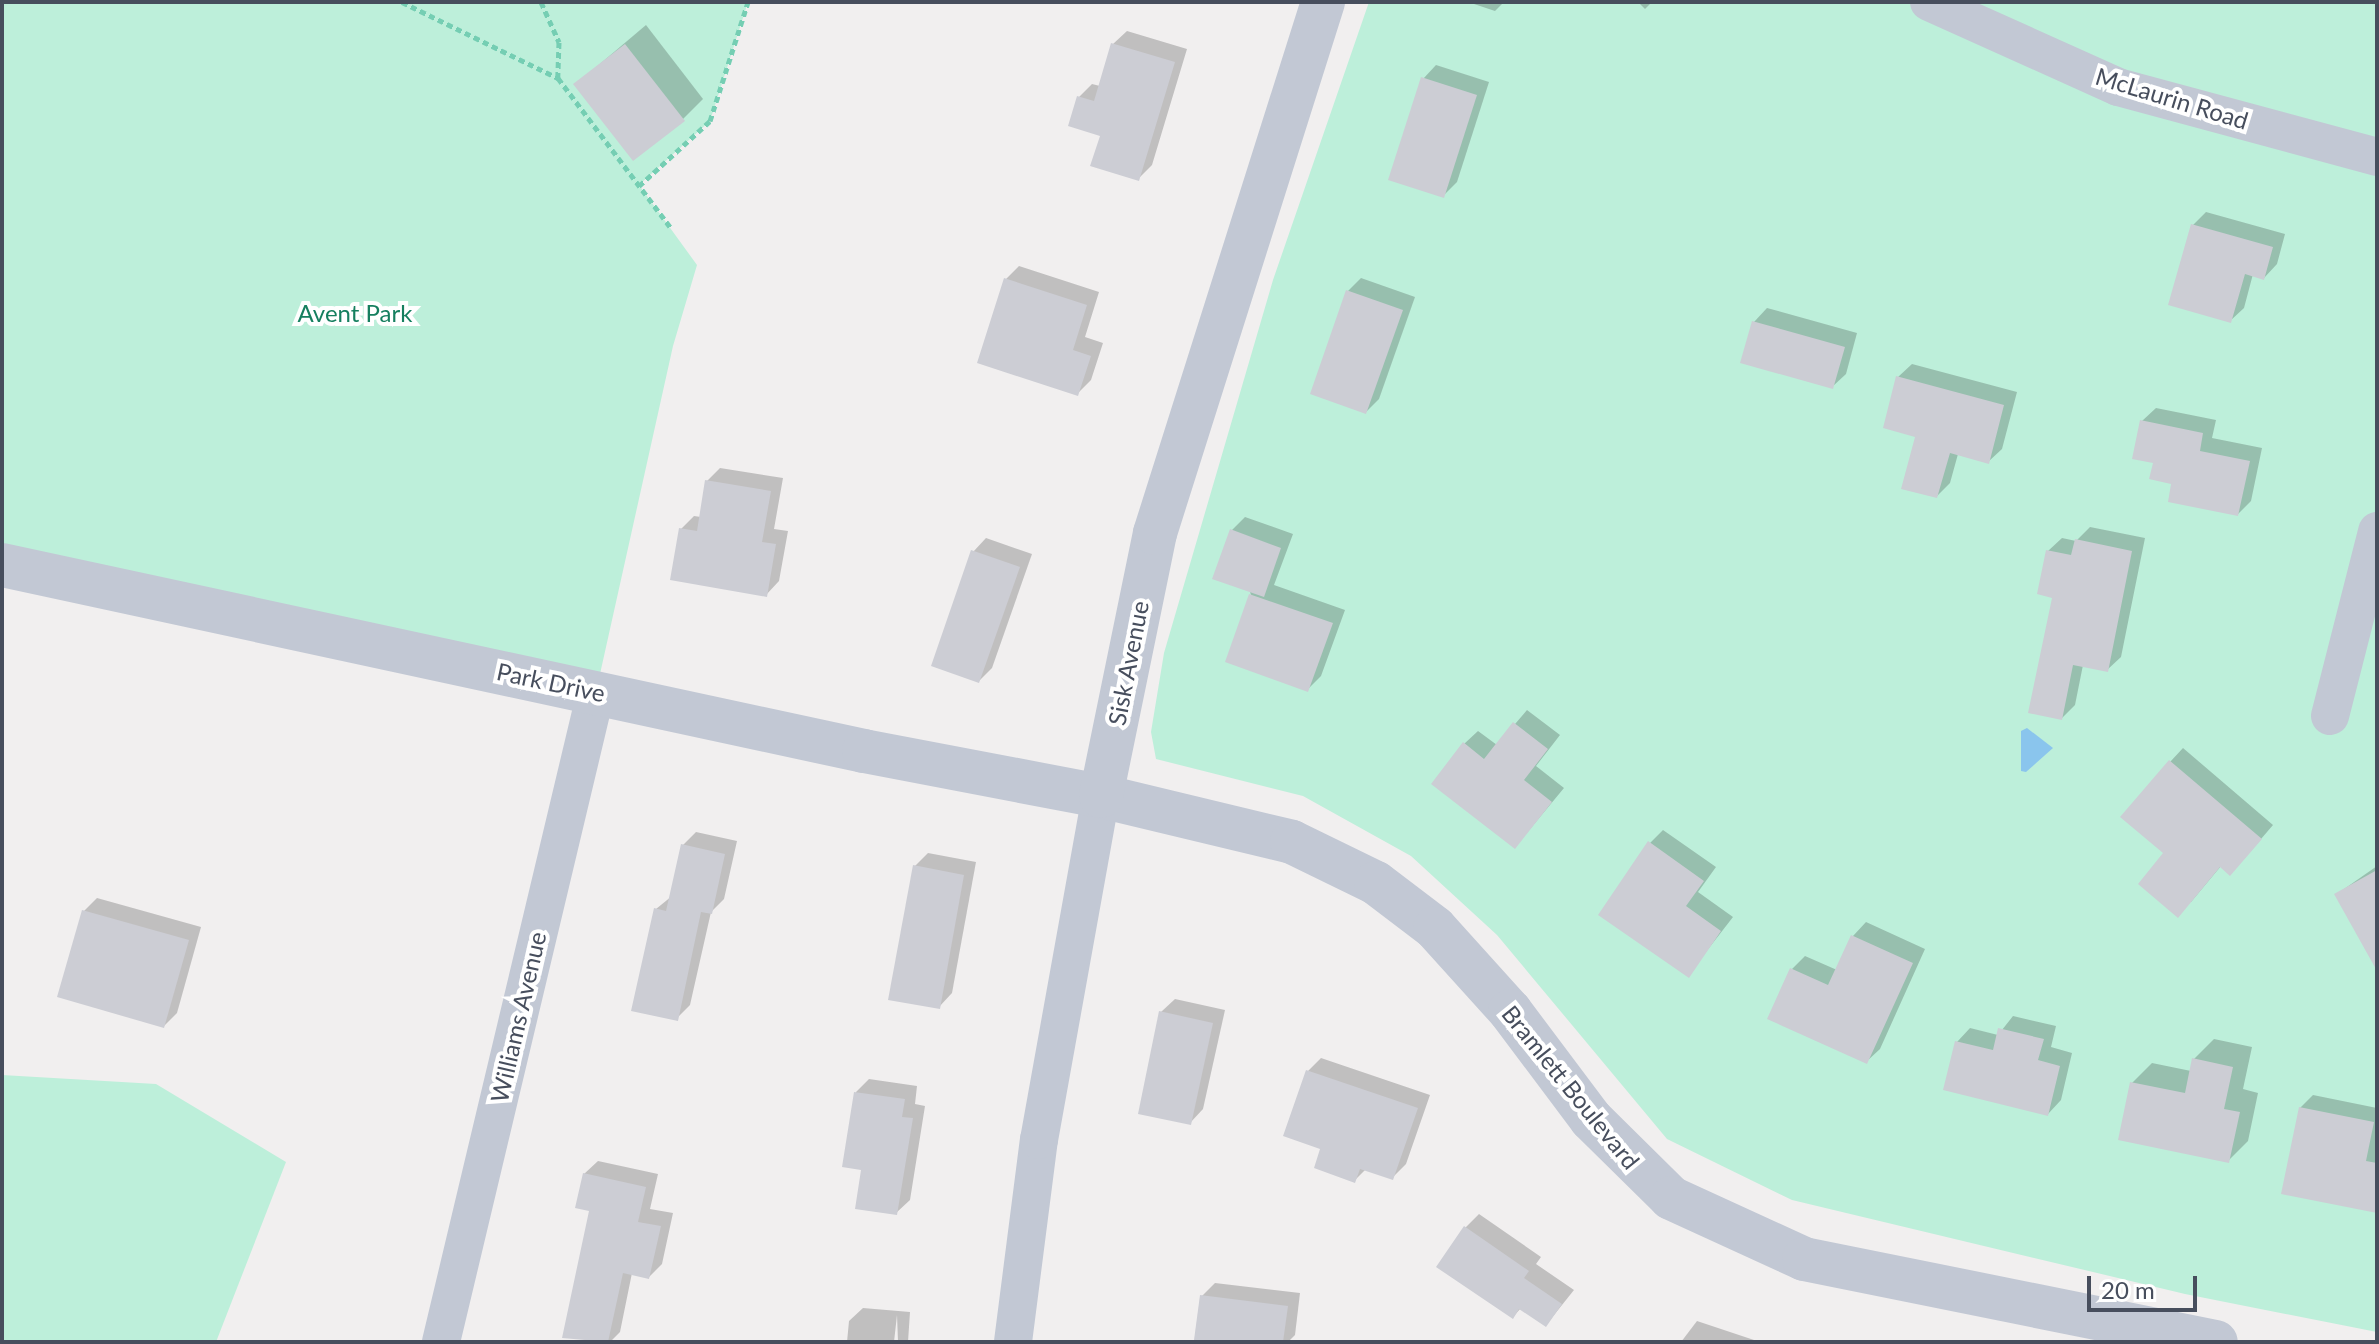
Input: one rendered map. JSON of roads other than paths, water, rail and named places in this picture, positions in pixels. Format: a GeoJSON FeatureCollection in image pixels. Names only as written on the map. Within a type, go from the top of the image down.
{"type":"FeatureCollection","features":[{"type":"Feature","properties":{"kind":"street","name":"Sisk Avenue"},"geometry":{"type":"LineString","coordinates":[[1013,1342],[1039,1140],[1101,796],[1155,533],[1323,2]]}},
{"type":"Feature","properties":{"kind":"street","name":"McLaurin Road"},"geometry":{"type":"LineString","coordinates":[[1929,2],[2118,87],[2377,157]]}},
{"type":"Feature","properties":{"kind":"street"},"geometry":{"type":"LineString","coordinates":[[2330,716],[2377,531]]}},
{"type":"Feature","properties":{"kind":"street","name":"Park Drive"},"geometry":{"type":"LineString","coordinates":[[2,565],[1101,796]]}},
{"type":"Feature","properties":{"kind":"street","name":"Williams Avenue"},"geometry":{"type":"LineString","coordinates":[[441,1342],[596,692]]}},
{"type":"Feature","properties":{"kind":"street","name":"Bramlett Boulevard"},"geometry":{"type":"LineString","coordinates":[[1101,796],[1292,842],[1376,883],[1435,928],[1510,1011],[1591,1119],[1671,1198],[1804,1259],[2216,1342]]}},
{"type":"Feature","properties":{"kind":"water"},"geometry":{"type":"Polygon","coordinates":[[[2027,728],[2053,748],[2026,772],[2021,771],[2021,731],[2027,728]]]}},
{"type":"Feature","properties":{"kind":"park label","name":"Avent Park"},"geometry":{"type":"Point","coordinates":[355,313]}}]}
